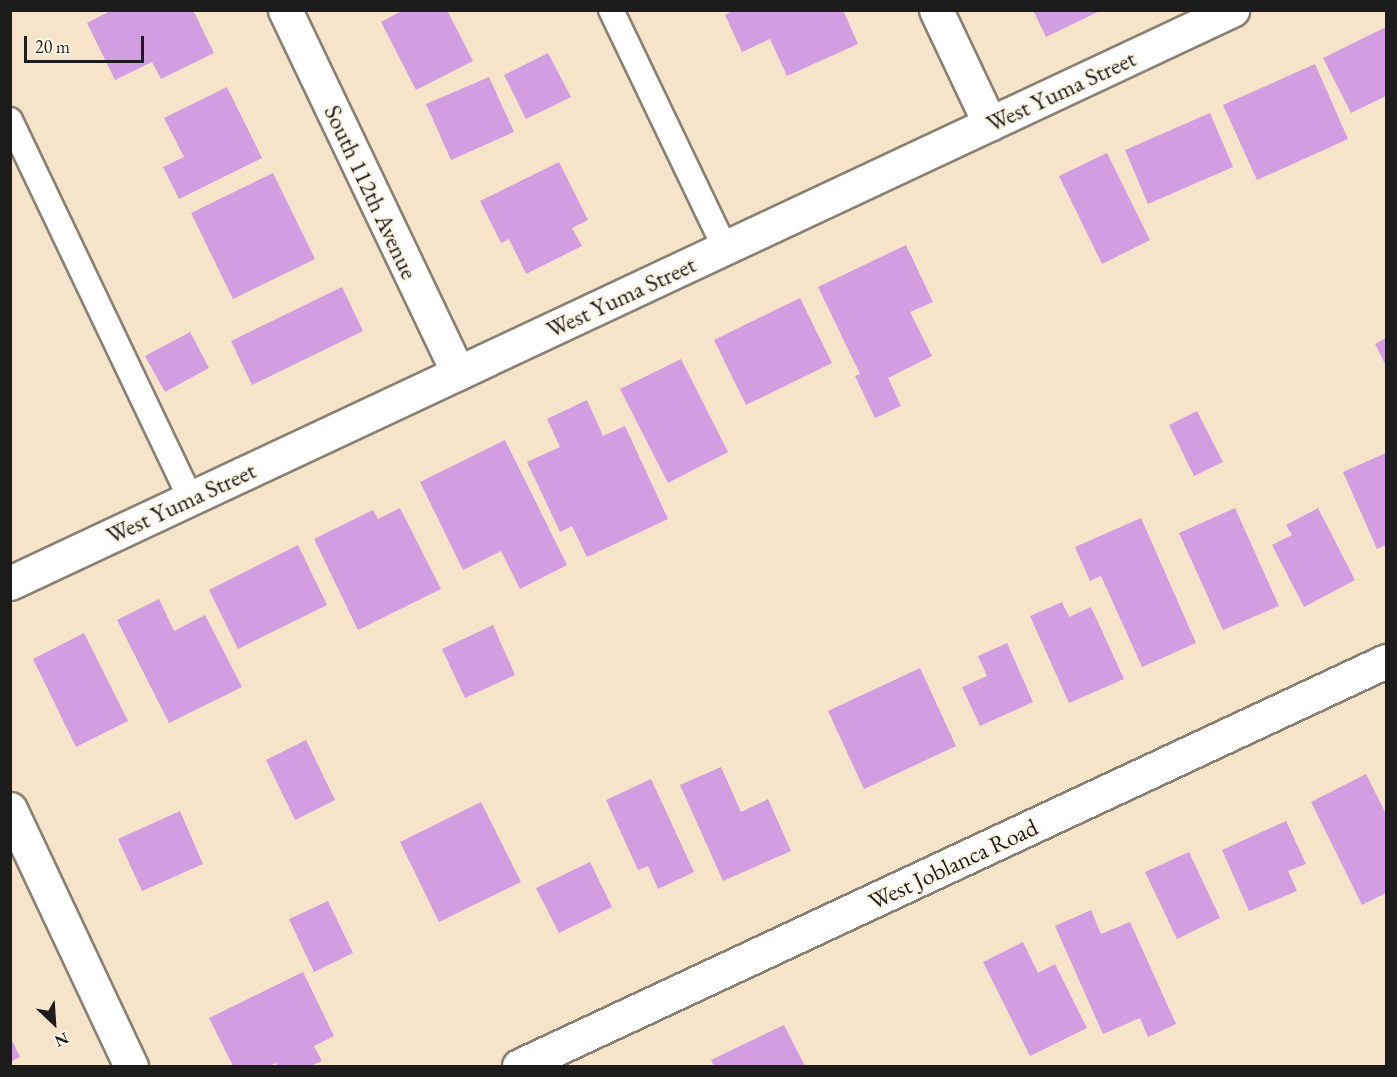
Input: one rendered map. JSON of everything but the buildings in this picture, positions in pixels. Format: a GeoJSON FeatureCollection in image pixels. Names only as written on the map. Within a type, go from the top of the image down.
{"type":"FeatureCollection","features":[{"type":"Feature","properties":{"kind":"street","name":"South 112th Avenue"},"geometry":{"type":"LineString","coordinates":[[285,10],[458,373]]}},
{"type":"Feature","properties":{"kind":"street"},"geometry":{"type":"LineString","coordinates":[[936,10],[990,124]]}},
{"type":"Feature","properties":{"kind":"street","name":"West Yuma Street"},"geometry":{"type":"LineString","coordinates":[[10,583],[1232,10]]}},
{"type":"Feature","properties":{"kind":"street","name":"West Joblanca Road"},"geometry":{"type":"LineString","coordinates":[[519,1066],[1386,661]]}},
{"type":"Feature","properties":{"kind":"street"},"geometry":{"type":"LineString","coordinates":[[10,809],[132,1066]]}},
{"type":"Feature","properties":{"kind":"lane"},"geometry":{"type":"LineString","coordinates":[[611,10],[725,248]]}},
{"type":"Feature","properties":{"kind":"lane"},"geometry":{"type":"LineString","coordinates":[[10,120],[190,498]]}}]}
